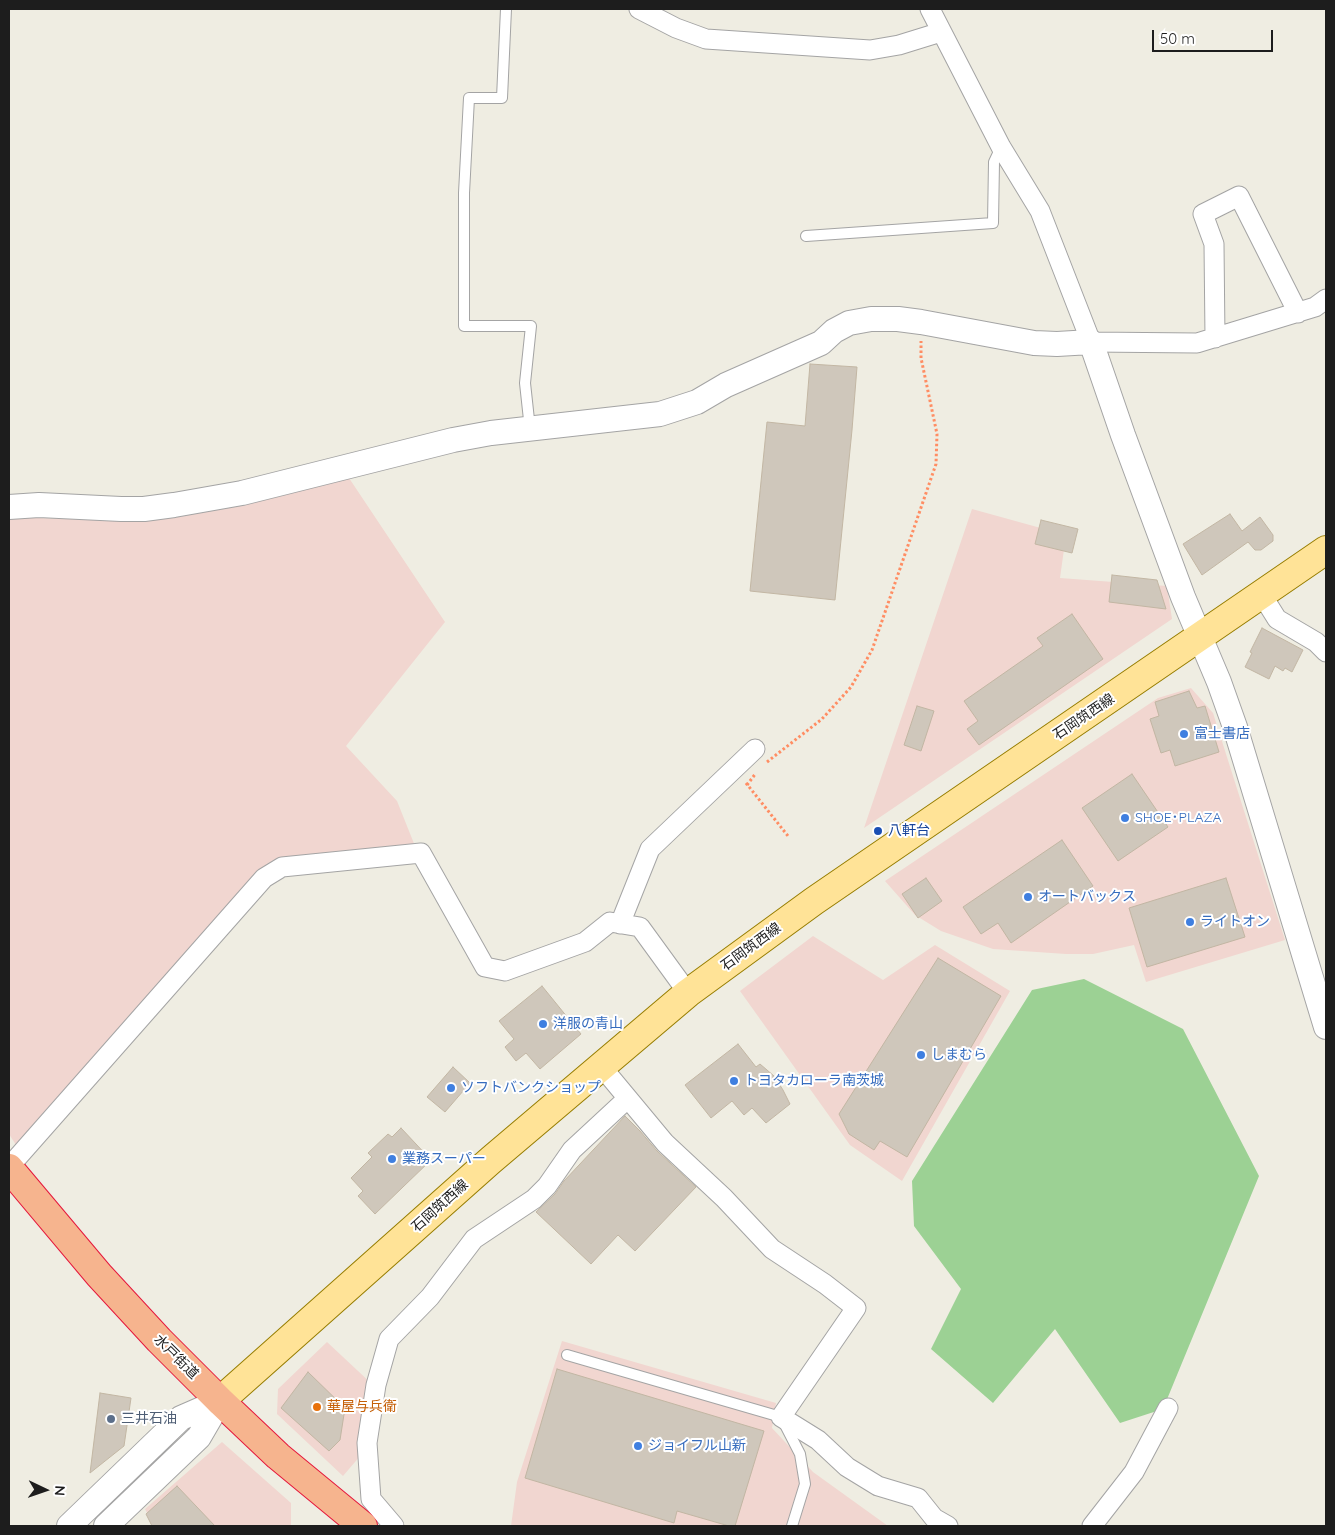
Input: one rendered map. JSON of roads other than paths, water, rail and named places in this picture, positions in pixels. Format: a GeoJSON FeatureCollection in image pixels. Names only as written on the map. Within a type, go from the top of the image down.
{"type":"FeatureCollection","features":[{"type":"Feature","properties":{"kind":"highway","name":"水戸街道"},"geometry":{"type":"LineString","coordinates":[[9,1168],[99,1274],[159,1340],[278,1456],[363,1526]]}},
{"type":"Feature","properties":{"kind":"main road","name":"石岡筑西線"},"geometry":{"type":"LineString","coordinates":[[220,1401],[491,1160],[688,993],[814,900],[1200,638],[1326,550]]}},
{"type":"Feature","properties":{"kind":"street"},"geometry":{"type":"LineString","coordinates":[[639,9],[676,28],[706,39],[870,50],[899,45],[941,32]]}},
{"type":"Feature","properties":{"kind":"street"},"geometry":{"type":"LineString","coordinates":[[930,9],[1001,147],[1040,211],[1091,342],[1126,444],[1235,726],[1326,1027]]}},
{"type":"Feature","properties":{"kind":"street"},"geometry":{"type":"LineString","coordinates":[[1215,338],[1214,244],[1203,214],[1239,196],[1298,312]]}},
{"type":"Feature","properties":{"kind":"street"},"geometry":{"type":"LineString","coordinates":[[9,507],[39,505],[121,509],[174,505],[242,493],[453,440],[491,433],[660,414],[697,402],[726,385],[821,342],[849,323],[872,319],[898,318],[1034,343],[1175,344],[1197,343],[1215,338],[1315,307],[1326,299]]}},
{"type":"Feature","properties":{"kind":"street"},"geometry":{"type":"LineString","coordinates":[[1262,595],[1277,618],[1323,646]]}},
{"type":"Feature","properties":{"kind":"street"},"geometry":{"type":"LineString","coordinates":[[620,924],[650,849],[735,769],[759,757]]}},
{"type":"Feature","properties":{"kind":"street"},"geometry":{"type":"LineString","coordinates":[[9,1168],[264,878],[282,867],[421,853],[485,967],[505,971],[585,942],[610,922],[640,927],[688,993]]}},
{"type":"Feature","properties":{"kind":"street"},"geometry":{"type":"LineString","coordinates":[[601,1066],[665,1143],[724,1198],[772,1249],[825,1284],[856,1308],[781,1417],[818,1440],[848,1467],[878,1486],[918,1498],[937,1522]]}},
{"type":"Feature","properties":{"kind":"street"},"geometry":{"type":"LineString","coordinates":[[394,1526],[372,1498],[367,1443],[376,1385],[390,1339],[430,1297],[474,1238],[534,1199],[547,1186],[572,1150],[627,1098]]}},
{"type":"Feature","properties":{"kind":"street"},"geometry":{"type":"LineString","coordinates":[[69,1526],[181,1418],[220,1401]]}},
{"type":"Feature","properties":{"kind":"street"},"geometry":{"type":"LineString","coordinates":[[106,1526],[199,1437],[220,1401]]}},
{"type":"Feature","properties":{"kind":"street"},"geometry":{"type":"LineString","coordinates":[[1092,1526],[1134,1472],[1168,1408]]}},
{"type":"Feature","properties":{"kind":"lane"},"geometry":{"type":"LineString","coordinates":[[506,9],[502,98],[469,98],[464,193],[464,326],[531,326],[525,383],[530,429]]}},
{"type":"Feature","properties":{"kind":"lane"},"geometry":{"type":"LineString","coordinates":[[806,236],[993,223],[994,162],[1001,147]]}},
{"type":"Feature","properties":{"kind":"lane"},"geometry":{"type":"LineString","coordinates":[[567,1355],[781,1417],[800,1454],[805,1484],[792,1526]]}},
{"type":"Feature","properties":{"kind":"place","name":"富士書店"},"geometry":{"type":"Point","coordinates":[1184,734]}},
{"type":"Feature","properties":{"kind":"place","name":"SHOE･PLAZA"},"geometry":{"type":"Point","coordinates":[1125,818]}},
{"type":"Feature","properties":{"kind":"place","name":"八軒台"},"geometry":{"type":"Point","coordinates":[878,831]}},
{"type":"Feature","properties":{"kind":"place","name":"オートバックス"},"geometry":{"type":"Point","coordinates":[1028,897]}},
{"type":"Feature","properties":{"kind":"place","name":"ライトオン"},"geometry":{"type":"Point","coordinates":[1190,922]}},
{"type":"Feature","properties":{"kind":"place","name":"洋服の青山"},"geometry":{"type":"Point","coordinates":[543,1024]}},
{"type":"Feature","properties":{"kind":"place","name":"しまむら"},"geometry":{"type":"Point","coordinates":[921,1055]}},
{"type":"Feature","properties":{"kind":"place","name":"トヨタカローラ南茨城"},"geometry":{"type":"Point","coordinates":[734,1081]}},
{"type":"Feature","properties":{"kind":"place","name":"ソフトバンクショップ"},"geometry":{"type":"Point","coordinates":[451,1088]}},
{"type":"Feature","properties":{"kind":"place","name":"業務スーパー"},"geometry":{"type":"Point","coordinates":[392,1159]}},
{"type":"Feature","properties":{"kind":"place","name":"華屋与兵衛"},"geometry":{"type":"Point","coordinates":[317,1407]}},
{"type":"Feature","properties":{"kind":"place","name":"三井石油"},"geometry":{"type":"Point","coordinates":[111,1419]}},
{"type":"Feature","properties":{"kind":"place","name":"ジョイフル山新"},"geometry":{"type":"Point","coordinates":[638,1446]}}]}
